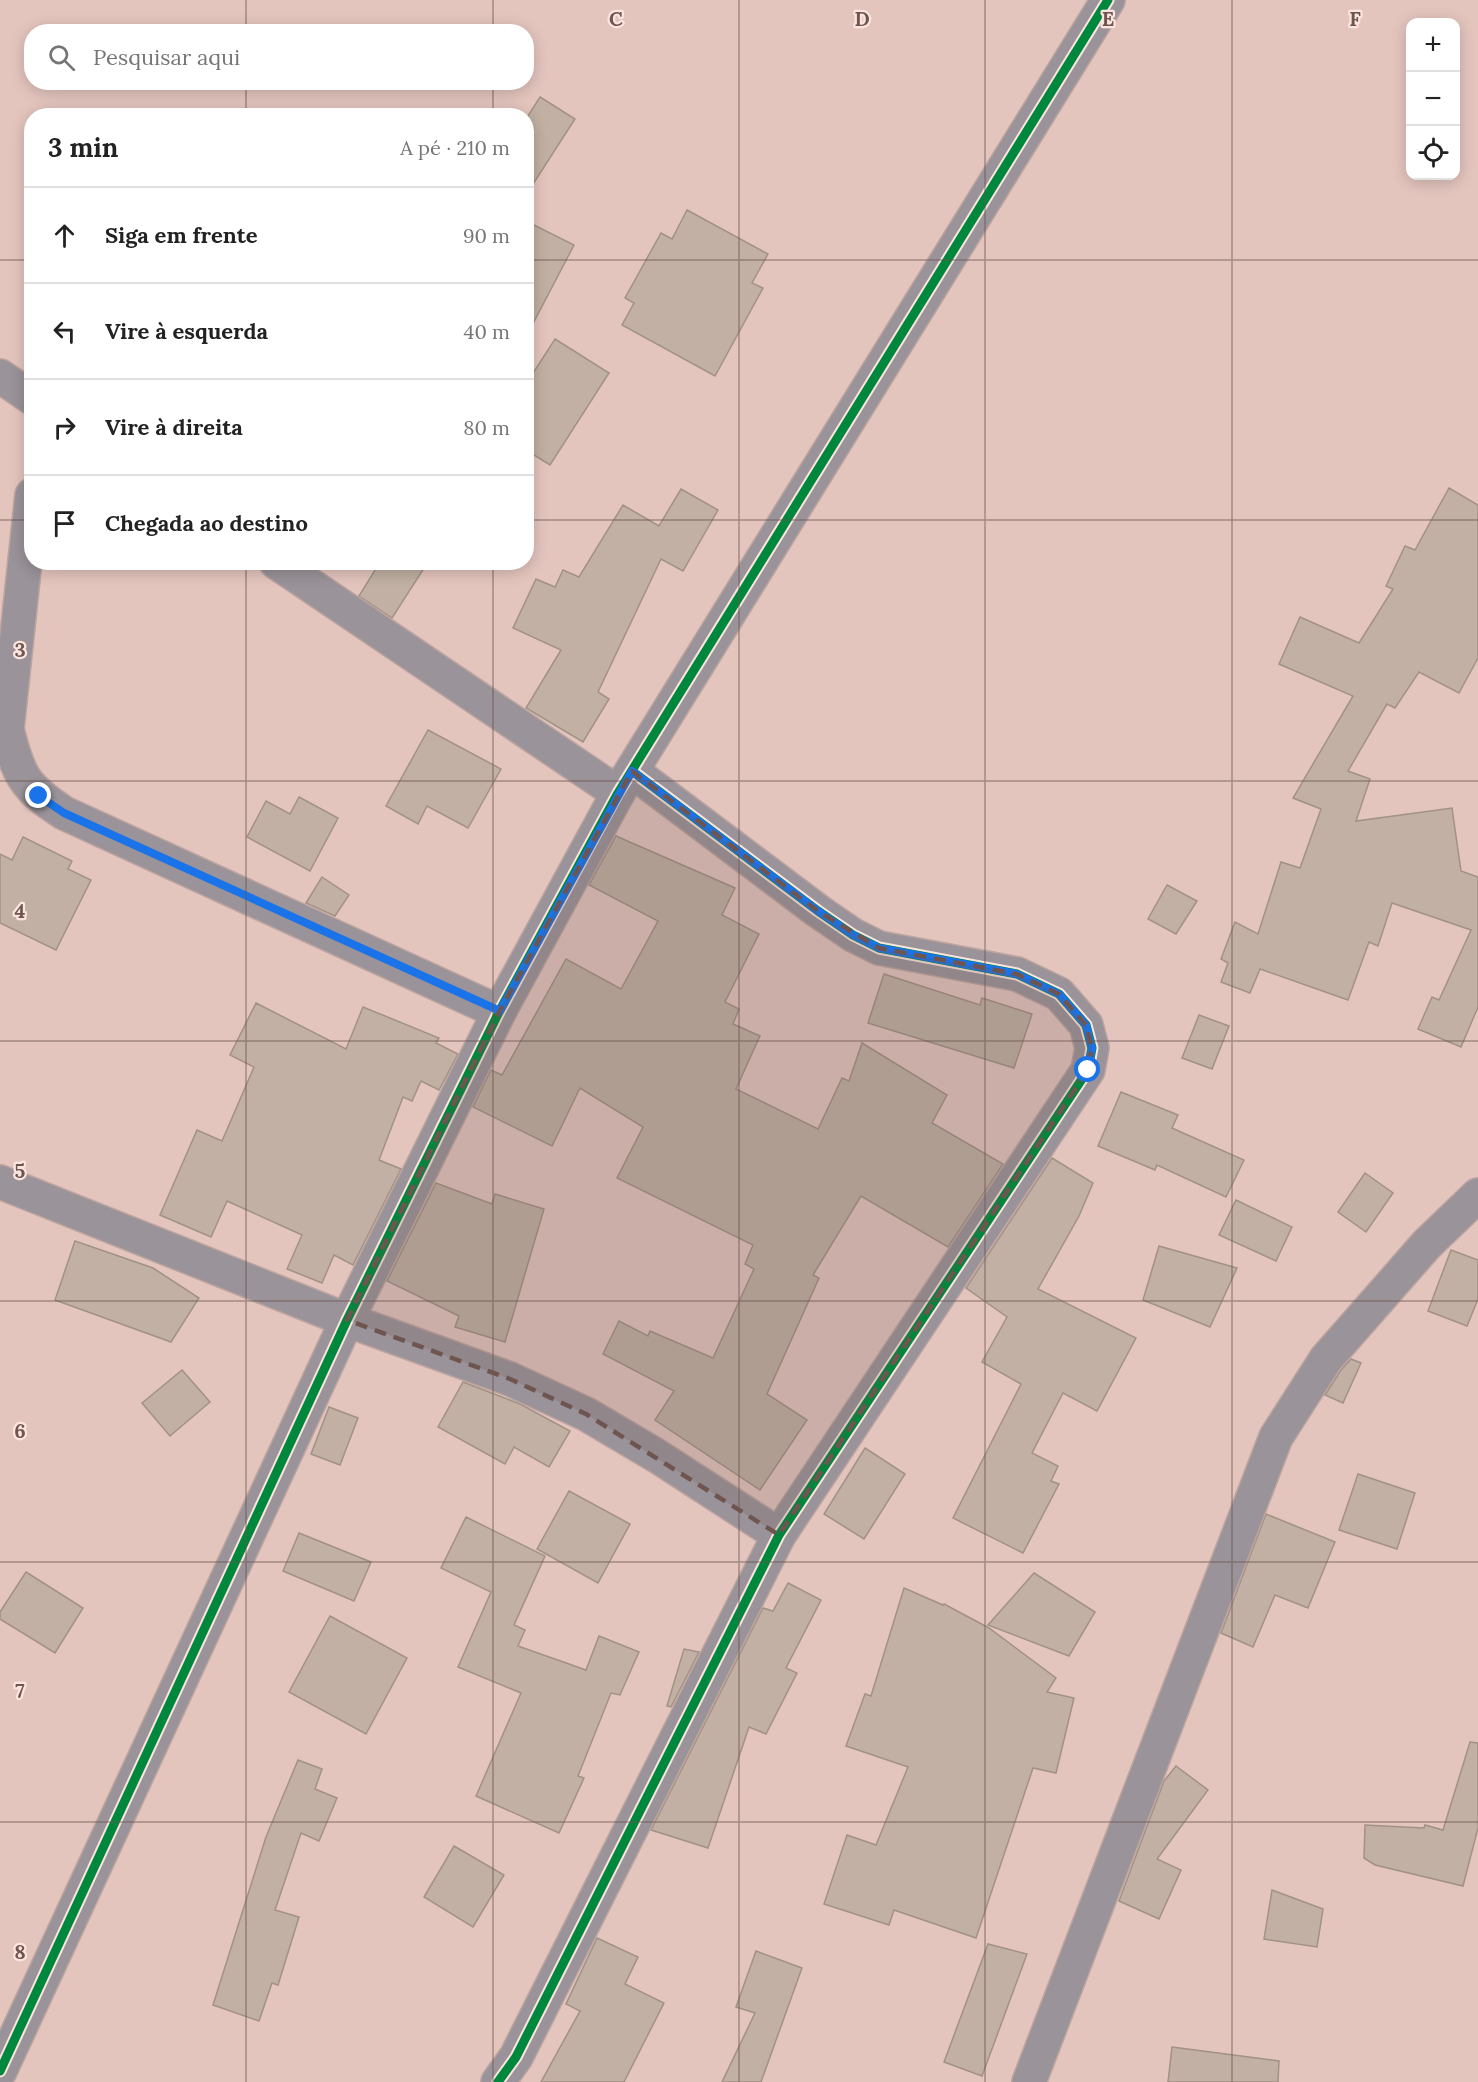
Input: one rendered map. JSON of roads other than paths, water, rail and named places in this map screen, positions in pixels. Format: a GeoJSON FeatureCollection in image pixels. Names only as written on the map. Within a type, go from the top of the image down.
{"type":"FeatureCollection","features":[{"type":"Feature","properties":{"kind":"street"},"geometry":{"type":"LineString","coordinates":[[0,2071],[347,1320],[500,1011],[625,782],[1108,0]]}},
{"type":"Feature","properties":{"kind":"street"},"geometry":{"type":"LineString","coordinates":[[0,376],[24,392]]}},
{"type":"Feature","properties":{"kind":"street"},"geometry":{"type":"LineString","coordinates":[[24,570],[7,729],[15,761],[23,778],[39,796],[64,813],[500,1011]]}},
{"type":"Feature","properties":{"kind":"street"},"geometry":{"type":"LineString","coordinates":[[289,570],[625,782],[853,935],[879,948],[1017,974],[1059,994],[1086,1025],[1092,1048],[1088,1070],[779,1535],[516,2057],[498,2082]]}},
{"type":"Feature","properties":{"kind":"street"},"geometry":{"type":"LineString","coordinates":[[0,1182],[347,1320],[510,1379],[586,1414],[657,1456],[779,1535]]}},
{"type":"Feature","properties":{"kind":"street"},"geometry":{"type":"LineString","coordinates":[[1029,2082],[1276,1437],[1326,1359],[1427,1244],[1478,1196]]}}]}
